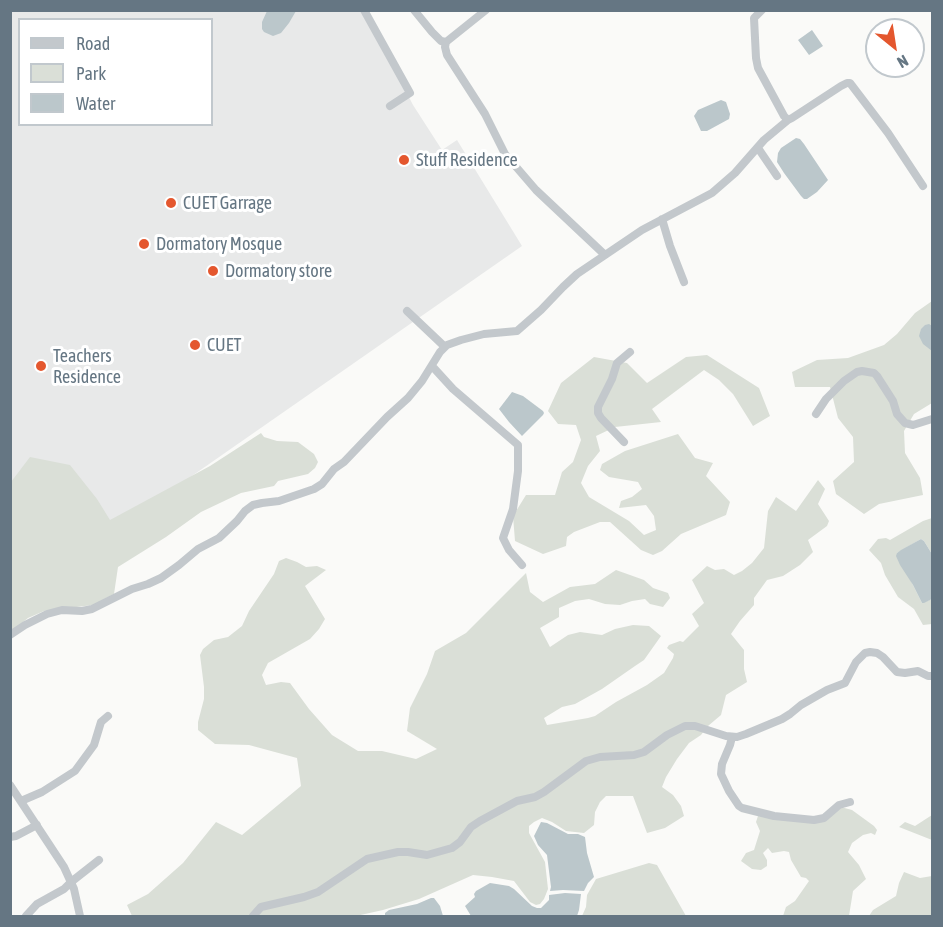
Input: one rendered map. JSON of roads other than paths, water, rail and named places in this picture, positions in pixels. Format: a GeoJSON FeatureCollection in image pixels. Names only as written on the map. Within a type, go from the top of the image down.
{"type":"FeatureCollection","features":[{"type":"Feature","properties":{"kind":"street"},"geometry":{"type":"LineString","coordinates":[[364,10],[410,93],[390,106]]}},
{"type":"Feature","properties":{"kind":"street"},"geometry":{"type":"LineString","coordinates":[[414,10],[441,41],[446,42]]}},
{"type":"Feature","properties":{"kind":"street"},"geometry":{"type":"LineString","coordinates":[[486,10],[446,42],[445,47],[453,66],[485,114],[505,154],[536,190],[605,255]]}},
{"type":"Feature","properties":{"kind":"street"},"geometry":{"type":"LineString","coordinates":[[762,10],[754,18],[758,68],[788,120]]}},
{"type":"Feature","properties":{"kind":"street"},"geometry":{"type":"LineString","coordinates":[[10,635],[47,614],[62,610],[92,609],[161,578],[198,549],[219,538],[245,511],[253,506],[279,501],[322,484],[334,469],[344,462],[408,398],[445,347],[484,334],[517,331],[577,274],[662,219],[712,193],[788,120],[847,83],[850,83],[888,132],[923,186]]}},
{"type":"Feature","properties":{"kind":"street"},"geometry":{"type":"LineString","coordinates":[[758,148],[777,176]]}},
{"type":"Feature","properties":{"kind":"street"},"geometry":{"type":"LineString","coordinates":[[662,219],[684,282]]}},
{"type":"Feature","properties":{"kind":"street"},"geometry":{"type":"LineString","coordinates":[[407,311],[445,347]]}},
{"type":"Feature","properties":{"kind":"street"},"geometry":{"type":"LineString","coordinates":[[624,442],[601,418],[598,407],[612,379],[616,363],[630,352]]}},
{"type":"Feature","properties":{"kind":"street"},"geometry":{"type":"LineString","coordinates":[[432,366],[453,389],[518,445],[518,471],[513,509],[503,538],[522,565]]}},
{"type":"Feature","properties":{"kind":"street"},"geometry":{"type":"LineString","coordinates":[[816,414],[826,399],[844,381],[862,371],[877,376],[893,401],[897,414],[905,423],[913,425],[933,419]]}},
{"type":"Feature","properties":{"kind":"street"},"geometry":{"type":"LineString","coordinates":[[253,916],[261,907],[318,892],[367,859],[398,852],[426,855],[452,848],[460,842],[471,827],[480,821],[517,801],[544,792],[586,761],[600,757],[634,755],[644,752],[667,735],[685,726],[694,726],[732,736],[746,734],[782,719],[801,705],[845,682],[856,662],[865,653],[873,652],[883,657],[897,672],[918,671],[933,676]]}},
{"type":"Feature","properties":{"kind":"street"},"geometry":{"type":"LineString","coordinates":[[21,801],[42,792],[75,771],[94,745],[101,722],[108,716]]}},
{"type":"Feature","properties":{"kind":"street"},"geometry":{"type":"LineString","coordinates":[[732,736],[722,764],[721,774],[729,791],[742,808],[793,819],[820,819],[839,805],[850,802]]}},
{"type":"Feature","properties":{"kind":"street"},"geometry":{"type":"LineString","coordinates":[[10,785],[63,867],[74,889],[80,916]]}},
{"type":"Feature","properties":{"kind":"street"},"geometry":{"type":"LineString","coordinates":[[10,837],[16,837],[37,825]]}},
{"type":"Feature","properties":{"kind":"street"},"geometry":{"type":"LineString","coordinates":[[26,916],[37,904],[64,889],[99,860]]}},
{"type":"Feature","properties":{"kind":"water"},"geometry":{"type":"Polygon","coordinates":[[[267,10],[296,11],[281,33],[273,36],[262,29],[267,10]]]}},
{"type":"Feature","properties":{"kind":"water"},"geometry":{"type":"Polygon","coordinates":[[[812,30],[823,46],[809,55],[798,40],[812,30]]]}},
{"type":"Feature","properties":{"kind":"water"},"geometry":{"type":"Polygon","coordinates":[[[721,100],[726,102],[730,114],[729,119],[707,131],[701,131],[694,116],[698,110],[721,100]]]}},
{"type":"Feature","properties":{"kind":"water"},"geometry":{"type":"Polygon","coordinates":[[[796,138],[804,144],[828,180],[807,199],[801,196],[777,162],[781,148],[796,138]]]}},
{"type":"Feature","properties":{"kind":"water"},"geometry":{"type":"Polygon","coordinates":[[[929,324],[932,326],[932,351],[923,344],[919,336],[921,329],[929,324]]]}},
{"type":"Feature","properties":{"kind":"water"},"geometry":{"type":"Polygon","coordinates":[[[512,392],[523,396],[544,413],[522,436],[499,409],[512,392]]]}},
{"type":"Feature","properties":{"kind":"water"},"geometry":{"type":"Polygon","coordinates":[[[921,539],[932,554],[932,599],[924,603],[896,556],[901,550],[921,539]]]}},
{"type":"Feature","properties":{"kind":"water"},"geometry":{"type":"Polygon","coordinates":[[[541,822],[568,834],[585,837],[594,877],[584,891],[550,891],[547,855],[534,836],[541,822]]]}},
{"type":"Feature","properties":{"kind":"water"},"geometry":{"type":"Polygon","coordinates":[[[490,883],[509,886],[537,908],[541,908],[549,900],[549,895],[581,894],[577,916],[471,916],[465,906],[475,897],[476,891],[490,883]]]}},
{"type":"Feature","properties":{"kind":"water"},"geometry":{"type":"Polygon","coordinates":[[[434,898],[440,906],[443,916],[385,916],[389,910],[417,904],[434,898]]]}},
{"type":"Feature","properties":{"kind":"place","name":"Stuff Residence"},"geometry":{"type":"Point","coordinates":[404,160]}},
{"type":"Feature","properties":{"kind":"place","name":"CUET Garrage"},"geometry":{"type":"Point","coordinates":[171,203]}},
{"type":"Feature","properties":{"kind":"place","name":"Dormatory Mosque"},"geometry":{"type":"Point","coordinates":[144,244]}},
{"type":"Feature","properties":{"kind":"place","name":"Dormatory store"},"geometry":{"type":"Point","coordinates":[213,271]}},
{"type":"Feature","properties":{"kind":"place","name":"CUET"},"geometry":{"type":"Point","coordinates":[195,345]}},
{"type":"Feature","properties":{"kind":"place","name":"Teachers Residence"},"geometry":{"type":"Point","coordinates":[41,366]}}]}
